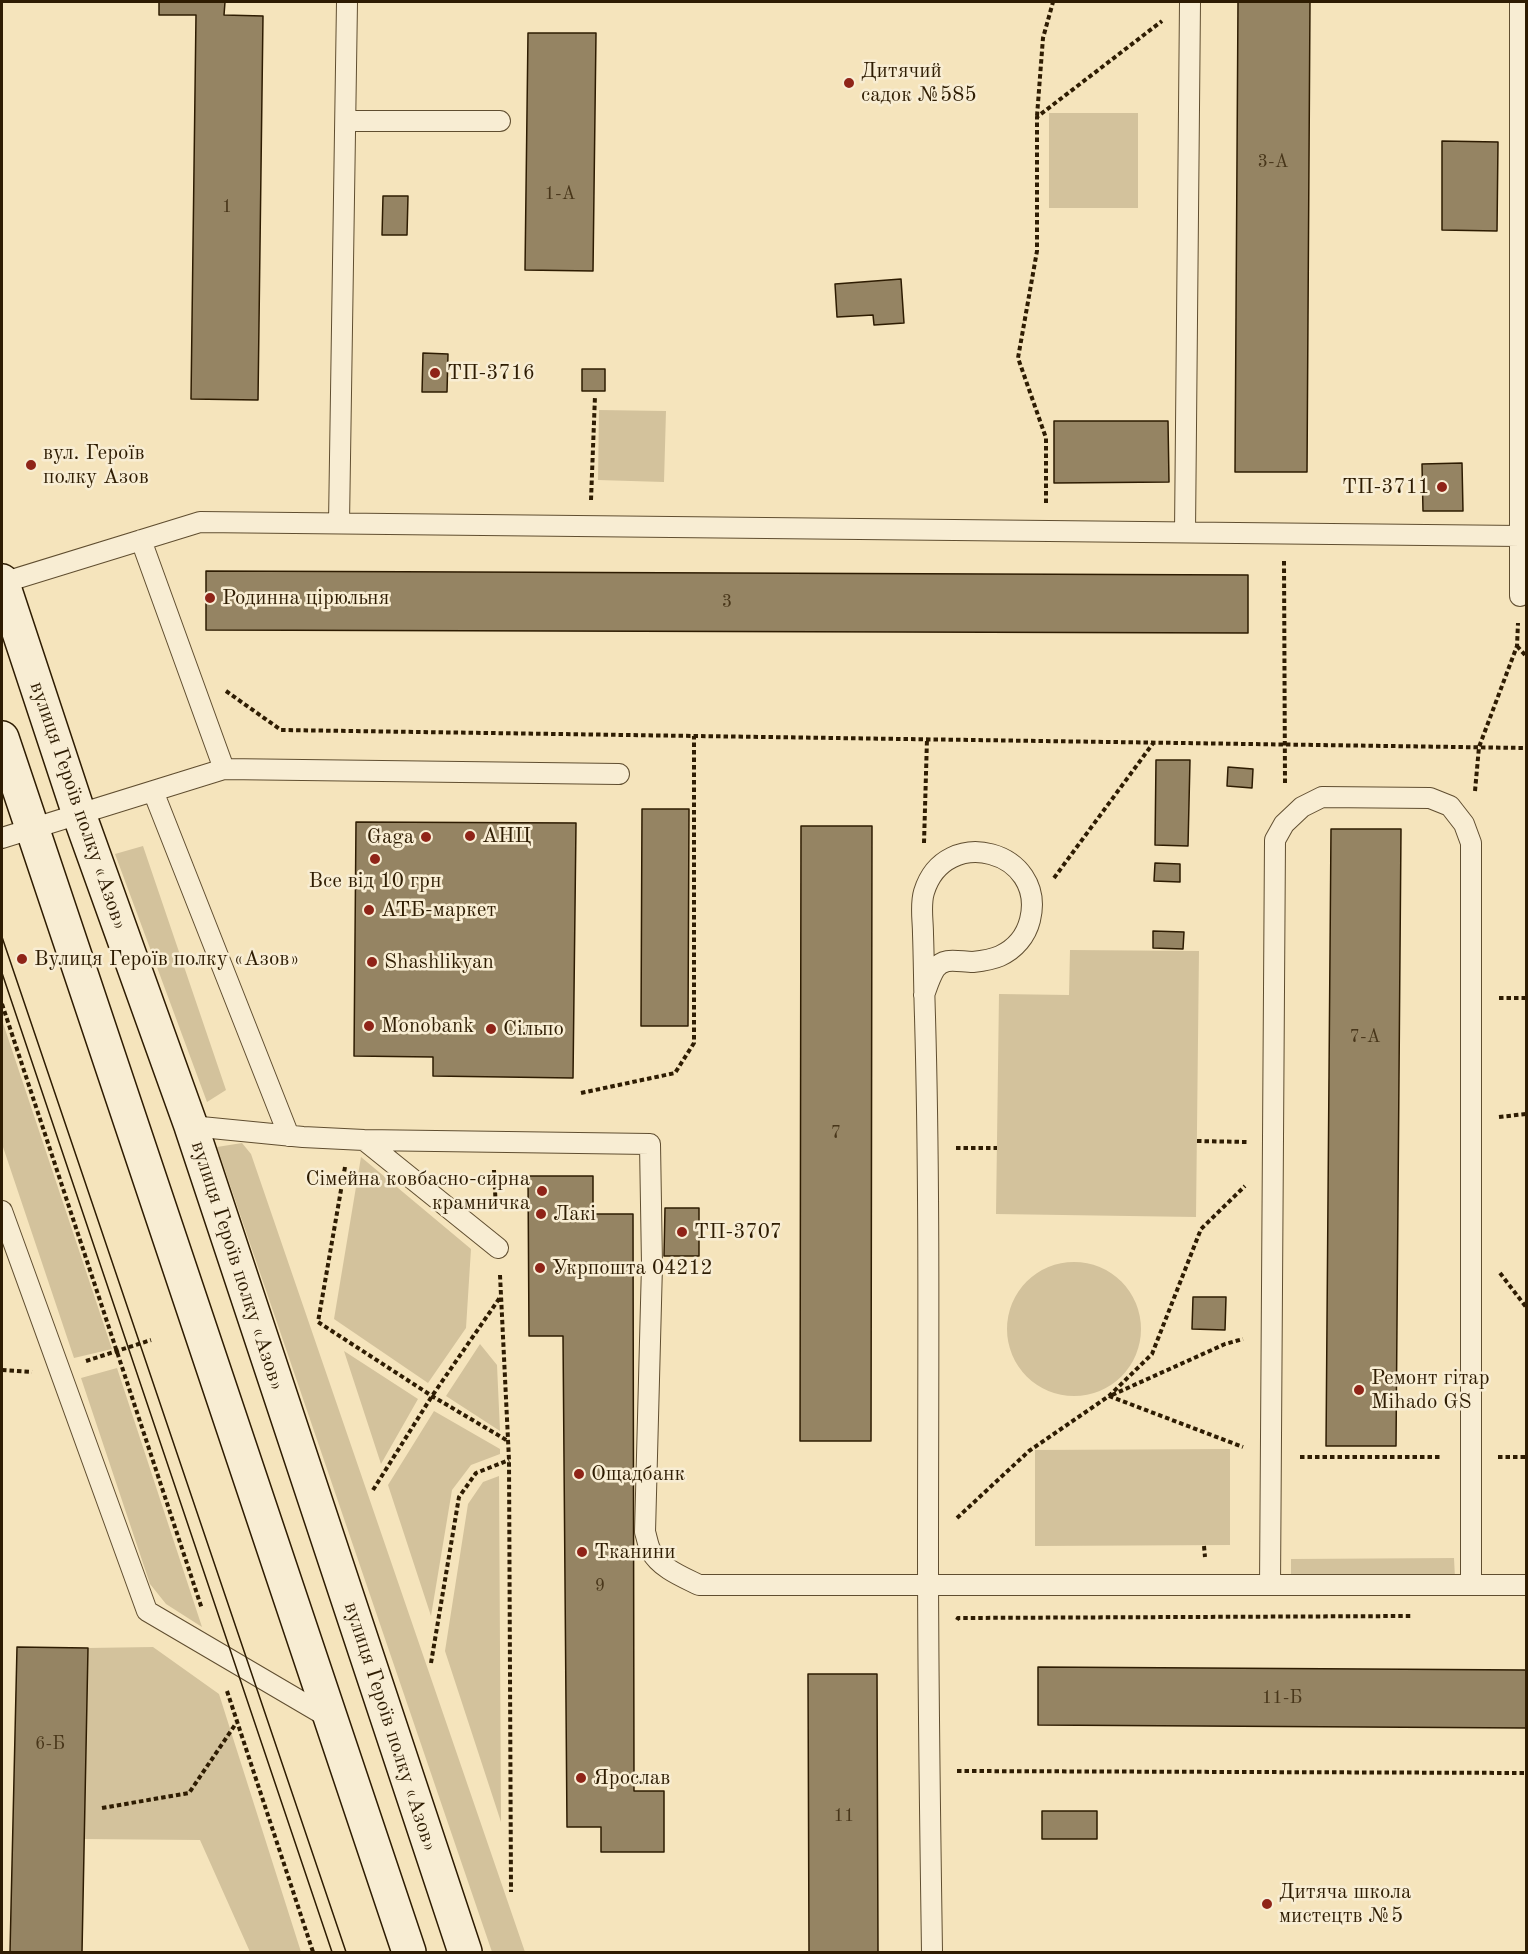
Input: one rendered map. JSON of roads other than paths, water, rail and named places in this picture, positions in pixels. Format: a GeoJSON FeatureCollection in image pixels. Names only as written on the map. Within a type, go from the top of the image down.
{"type":"FeatureCollection","features":[{"type":"Feature","properties":{"kind":"main road","name":"вулиця Героїв полку «Азов»"},"geometry":{"type":"LineString","coordinates":[[2,582],[79,814],[191,1126],[465,1953]]}},
{"type":"Feature","properties":{"kind":"main road"},"geometry":{"type":"LineString","coordinates":[[2,738],[16,833],[332,1720],[409,1953]]}},
{"type":"Feature","properties":{"kind":"lane"},"geometry":{"type":"LineString","coordinates":[[339,523],[347,121],[347,2]]}},
{"type":"Feature","properties":{"kind":"lane"},"geometry":{"type":"LineString","coordinates":[[1185,532],[1190,2]]}},
{"type":"Feature","properties":{"kind":"lane"},"geometry":{"type":"LineString","coordinates":[[1520,2],[1520,596]]}},
{"type":"Feature","properties":{"kind":"lane"},"geometry":{"type":"LineString","coordinates":[[347,121],[500,121]]}},
{"type":"Feature","properties":{"kind":"lane"},"geometry":{"type":"LineString","coordinates":[[2,582],[200,522],[1520,536]]}},
{"type":"Feature","properties":{"kind":"lane"},"geometry":{"type":"LineString","coordinates":[[141,540],[224,769]]}},
{"type":"Feature","properties":{"kind":"lane"},"geometry":{"type":"LineString","coordinates":[[16,833],[224,769],[619,774]]}},
{"type":"Feature","properties":{"kind":"lane"},"geometry":{"type":"LineString","coordinates":[[153,791],[289,1136]]}},
{"type":"Feature","properties":{"kind":"lane"},"geometry":{"type":"LineString","coordinates":[[1270,1586],[1275,840],[1284,824],[1302,807],[1323,797],[1430,798],[1450,806],[1464,824],[1471,843],[1471,1586]]}},
{"type":"Feature","properties":{"kind":"lane"},"geometry":{"type":"LineString","coordinates":[[924,995],[936,966],[943,962],[991,960],[1007,953],[1021,941],[1029,925],[1032,907],[1030,890],[1021,873],[1008,860],[991,853],[973,851],[955,856],[939,866],[928,880],[922,907],[924,995],[929,1148],[928,1585],[932,1953]]}},
{"type":"Feature","properties":{"kind":"lane"},"geometry":{"type":"LineString","coordinates":[[922,907],[929,934],[940,947],[973,962]]}},
{"type":"Feature","properties":{"kind":"lane"},"geometry":{"type":"LineString","coordinates":[[191,1126],[357,1140],[650,1144],[652,1265],[645,1532],[651,1551],[661,1562],[674,1572],[699,1585],[1527,1586]]}},
{"type":"Feature","properties":{"kind":"lane"},"geometry":{"type":"LineString","coordinates":[[357,1140],[498,1248]]}},
{"type":"Feature","properties":{"kind":"lane"},"geometry":{"type":"LineString","coordinates":[[2,1211],[147,1611],[332,1720]]}},
{"type":"Feature","properties":{"kind":"tram line"},"geometry":{"type":"LineString","coordinates":[[2,937],[346,1952]]}},
{"type":"Feature","properties":{"kind":"tram line"},"geometry":{"type":"LineString","coordinates":[[2,973],[332,1952]]}},
{"type":"Feature","properties":{"kind":"place","name":"Дитячий садок №585"},"geometry":{"type":"Point","coordinates":[849,83]}},
{"type":"Feature","properties":{"kind":"place","name":"ТП-3716"},"geometry":{"type":"Point","coordinates":[435,373]}},
{"type":"Feature","properties":{"kind":"place","name":"вул. Героїв полку Азов"},"geometry":{"type":"Point","coordinates":[31,465]}},
{"type":"Feature","properties":{"kind":"place","name":"ТП-3711"},"geometry":{"type":"Point","coordinates":[1442,487]}},
{"type":"Feature","properties":{"kind":"place","name":"Родинна цірюльня"},"geometry":{"type":"Point","coordinates":[210,598]}},
{"type":"Feature","properties":{"kind":"place","name":"АНЦ"},"geometry":{"type":"Point","coordinates":[470,836]}},
{"type":"Feature","properties":{"kind":"place","name":"Gaga"},"geometry":{"type":"Point","coordinates":[426,837]}},
{"type":"Feature","properties":{"kind":"place","name":"Все від 10 грн"},"geometry":{"type":"Point","coordinates":[375,859]}},
{"type":"Feature","properties":{"kind":"place","name":"АТБ-маркет"},"geometry":{"type":"Point","coordinates":[369,910]}},
{"type":"Feature","properties":{"kind":"place","name":"Вулиця Героїв полку «Азов»"},"geometry":{"type":"Point","coordinates":[22,959]}},
{"type":"Feature","properties":{"kind":"place","name":"Shashlikyan"},"geometry":{"type":"Point","coordinates":[372,962]}},
{"type":"Feature","properties":{"kind":"place","name":"Monobank"},"geometry":{"type":"Point","coordinates":[369,1026]}},
{"type":"Feature","properties":{"kind":"place","name":"Сільпо"},"geometry":{"type":"Point","coordinates":[491,1029]}},
{"type":"Feature","properties":{"kind":"place","name":"Сімейна ковбасно-сирна крамничка"},"geometry":{"type":"Point","coordinates":[542,1191]}},
{"type":"Feature","properties":{"kind":"place","name":"Лакі"},"geometry":{"type":"Point","coordinates":[541,1214]}},
{"type":"Feature","properties":{"kind":"place","name":"ТП-3707"},"geometry":{"type":"Point","coordinates":[682,1232]}},
{"type":"Feature","properties":{"kind":"place","name":"Укрпошта 04212"},"geometry":{"type":"Point","coordinates":[540,1268]}},
{"type":"Feature","properties":{"kind":"place","name":"Ремонт гітар Mihado GS"},"geometry":{"type":"Point","coordinates":[1359,1390]}},
{"type":"Feature","properties":{"kind":"place","name":"Ощадбанк"},"geometry":{"type":"Point","coordinates":[579,1474]}},
{"type":"Feature","properties":{"kind":"place","name":"Тканини"},"geometry":{"type":"Point","coordinates":[582,1552]}},
{"type":"Feature","properties":{"kind":"place","name":"Ярослав"},"geometry":{"type":"Point","coordinates":[581,1778]}},
{"type":"Feature","properties":{"kind":"place","name":"Дитяча школа мистецтв №5"},"geometry":{"type":"Point","coordinates":[1267,1904]}}]}
